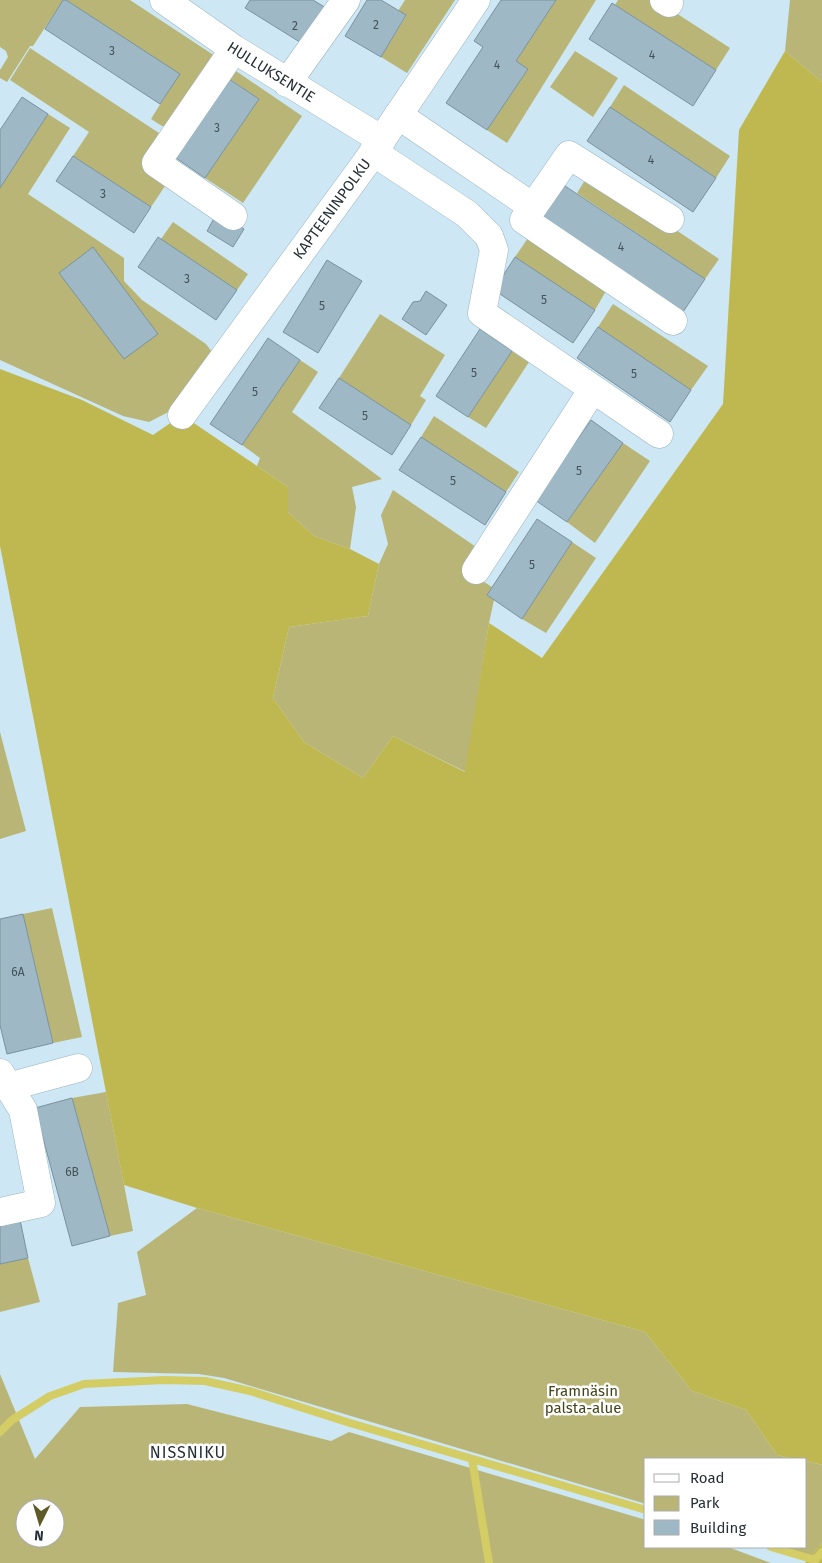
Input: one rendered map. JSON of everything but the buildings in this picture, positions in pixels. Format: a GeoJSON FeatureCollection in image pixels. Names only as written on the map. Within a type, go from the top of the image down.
{"type":"FeatureCollection","features":[{"type":"Feature","properties":{"kind":"street","name":"HULLUKSENTIE"},"geometry":{"type":"LineString","coordinates":[[164,0],[378,146],[467,214],[489,236],[494,250],[482,313],[593,389]]}},
{"type":"Feature","properties":{"kind":"street"},"geometry":{"type":"LineString","coordinates":[[287,83],[346,0]]}},
{"type":"Feature","properties":{"kind":"street","name":"KAPTEENINPOLKU"},"geometry":{"type":"LineString","coordinates":[[182,414],[378,146],[476,0]]}},
{"type":"Feature","properties":{"kind":"street"},"geometry":{"type":"LineString","coordinates":[[233,216],[156,164],[234,49]]}},
{"type":"Feature","properties":{"kind":"street"},"geometry":{"type":"LineString","coordinates":[[398,115],[533,207]]}},
{"type":"Feature","properties":{"kind":"street"},"geometry":{"type":"LineString","coordinates":[[670,219],[569,155],[524,220],[673,321]]}},
{"type":"Feature","properties":{"kind":"street"},"geometry":{"type":"LineString","coordinates":[[476,570],[593,389],[659,434]]}},
{"type":"Feature","properties":{"kind":"street"},"geometry":{"type":"LineString","coordinates":[[0,1212],[41,1203],[23,1110],[4,1080],[78,1068]]}},
{"type":"Feature","properties":{"kind":"green space"},"geometry":{"type":"Polygon","coordinates":[[[0,0],[63,0],[7,82],[0,78],[0,70],[8,57],[6,51],[0,47],[0,0]]]}},
{"type":"Feature","properties":{"kind":"green space"},"geometry":{"type":"Polygon","coordinates":[[[66,0],[130,0],[215,56],[172,125],[162,126],[151,119],[179,74],[66,0]]]}},
{"type":"Feature","properties":{"kind":"green space"},"geometry":{"type":"Polygon","coordinates":[[[405,0],[455,0],[407,73],[381,57],[406,16],[398,11],[405,0]]]}},
{"type":"Feature","properties":{"kind":"green space"},"geometry":{"type":"Polygon","coordinates":[[[556,0],[596,0],[507,143],[487,130],[528,69],[516,61],[556,0]]]}},
{"type":"Feature","properties":{"kind":"green space"},"geometry":{"type":"Polygon","coordinates":[[[618,0],[656,0],[730,48],[716,70],[615,5],[618,0]]]}},
{"type":"Feature","properties":{"kind":"green space"},"geometry":{"type":"Polygon","coordinates":[[[790,0],[822,0],[822,82],[785,51],[790,0]]]}},
{"type":"Feature","properties":{"kind":"green space"},"geometry":{"type":"Polygon","coordinates":[[[30,48],[171,141],[167,183],[151,207],[73,156],[89,132],[10,80],[30,48]]]}},
{"type":"Feature","properties":{"kind":"green space"},"geometry":{"type":"Polygon","coordinates":[[[575,51],[618,78],[593,117],[550,87],[575,51]]]}},
{"type":"Feature","properties":{"kind":"green space"},"geometry":{"type":"Polygon","coordinates":[[[233,69],[302,116],[243,203],[205,178],[259,99],[224,75],[233,69]]]}},
{"type":"Feature","properties":{"kind":"green space"},"geometry":{"type":"Polygon","coordinates":[[[624,85],[730,156],[716,178],[610,107],[624,85]]]}},
{"type":"Feature","properties":{"kind":"green space"},"geometry":{"type":"Polygon","coordinates":[[[48,114],[70,128],[28,194],[124,258],[124,281],[142,300],[206,344],[212,352],[180,406],[149,422],[123,416],[0,360],[0,188],[48,114]]]}},
{"type":"Feature","properties":{"kind":"green space"},"geometry":{"type":"Polygon","coordinates":[[[590,172],[719,259],[705,279],[577,193],[590,172]]]}},
{"type":"Feature","properties":{"kind":"green space"},"geometry":{"type":"Polygon","coordinates":[[[173,222],[248,274],[237,290],[161,239],[173,222]]]}},
{"type":"Feature","properties":{"kind":"green space"},"geometry":{"type":"Polygon","coordinates":[[[528,238],[606,291],[595,310],[515,257],[528,238]]]}},
{"type":"Feature","properties":{"kind":"green space"},"geometry":{"type":"Polygon","coordinates":[[[613,304],[708,366],[691,390],[598,327],[613,304]]]}},
{"type":"Feature","properties":{"kind":"green space"},"geometry":{"type":"Polygon","coordinates":[[[380,314],[445,355],[420,396],[426,400],[411,425],[339,378],[380,314]]]}},
{"type":"Feature","properties":{"kind":"green space"},"geometry":{"type":"Polygon","coordinates":[[[512,351],[529,362],[486,428],[468,417],[512,351]]]}},
{"type":"Feature","properties":{"kind":"green space"},"geometry":{"type":"Polygon","coordinates":[[[300,360],[318,372],[292,412],[382,479],[352,487],[356,507],[350,549],[314,536],[288,512],[288,487],[257,466],[260,458],[242,445],[300,360]]]}},
{"type":"Feature","properties":{"kind":"green space"},"geometry":{"type":"Polygon","coordinates":[[[434,416],[519,472],[506,492],[421,437],[434,416]]]}},
{"type":"Feature","properties":{"kind":"green space"},"geometry":{"type":"Polygon","coordinates":[[[623,443],[650,461],[595,543],[567,522],[623,443]]]}},
{"type":"Feature","properties":{"kind":"green space"},"geometry":{"type":"Polygon","coordinates":[[[393,490],[479,549],[470,573],[492,587],[487,595],[494,600],[466,772],[393,736],[363,778],[304,742],[273,698],[289,627],[368,616],[379,564],[388,544],[381,515],[393,490]]]}},
{"type":"Feature","properties":{"kind":"green space"},"geometry":{"type":"Polygon","coordinates":[[[572,542],[596,558],[546,633],[522,619],[572,542]]]}},
{"type":"Feature","properties":{"kind":"green space"},"geometry":{"type":"Polygon","coordinates":[[[0,732],[26,831],[0,839],[0,732]]]}},
{"type":"Feature","properties":{"kind":"green space"},"geometry":{"type":"Polygon","coordinates":[[[52,908],[82,1037],[53,1043],[23,914],[52,908]]]}},
{"type":"Feature","properties":{"kind":"green space"},"geometry":{"type":"Polygon","coordinates":[[[106,1092],[133,1231],[110,1236],[72,1098],[106,1092]]]}},
{"type":"Feature","properties":{"kind":"green space","name":"Framnäsin palsta-alue"},"geometry":{"type":"Polygon","coordinates":[[[197,1208],[645,1332],[692,1391],[746,1410],[777,1455],[790,1458],[644,1458],[644,1503],[224,1378],[199,1374],[113,1372],[118,1303],[146,1295],[137,1252],[197,1208]]]}},
{"type":"Feature","properties":{"kind":"green space"},"geometry":{"type":"Polygon","coordinates":[[[28,1258],[40,1302],[0,1312],[0,1264],[28,1258]]]}},
{"type":"Feature","properties":{"kind":"green space"},"geometry":{"type":"Polygon","coordinates":[[[0,1374],[35,1459],[80,1407],[187,1404],[331,1441],[349,1432],[644,1519],[644,1548],[731,1548],[771,1563],[0,1563],[0,1374]]]}},
{"type":"Feature","properties":{"kind":"green space"},"geometry":{"type":"Polygon","coordinates":[[[807,1461],[822,1465],[822,1543],[811,1556],[787,1548],[807,1548],[807,1461]]]}},
{"type":"Feature","properties":{"kind":"shaded area"},"geometry":{"type":"Polygon","coordinates":[[[785,51],[822,82],[822,1465],[807,1461],[807,1458],[790,1458],[777,1455],[746,1410],[692,1391],[645,1332],[197,1208],[124,1185],[0,546],[0,369],[82,400],[153,435],[182,415],[288,487],[288,512],[314,536],[350,549],[379,564],[368,616],[289,627],[273,698],[304,742],[363,778],[393,736],[465,772],[489,623],[542,658],[723,404],[739,130],[785,51]]]}},
{"type":"Feature","properties":{"kind":"shaded area"},"geometry":{"type":"Polygon","coordinates":[[[822,1543],[822,1563],[805,1563],[822,1543]]]}},
{"type":"Feature","properties":{"kind":"waterway"},"geometry":{"type":"LineString","coordinates":[[0,1432],[12,1420],[50,1396],[84,1384],[164,1380],[205,1381],[250,1391],[350,1423],[644,1509]]}},
{"type":"Feature","properties":{"kind":"waterway"},"geometry":{"type":"LineString","coordinates":[[472,1459],[489,1563]]}},
{"type":"Feature","properties":{"kind":"waterway"},"geometry":{"type":"LineString","coordinates":[[774,1548],[815,1560],[822,1552]]}},
{"type":"Feature","properties":{"kind":"district","name":"NISSNIKU"},"geometry":{"type":"Point","coordinates":[188,1452]}}]}
